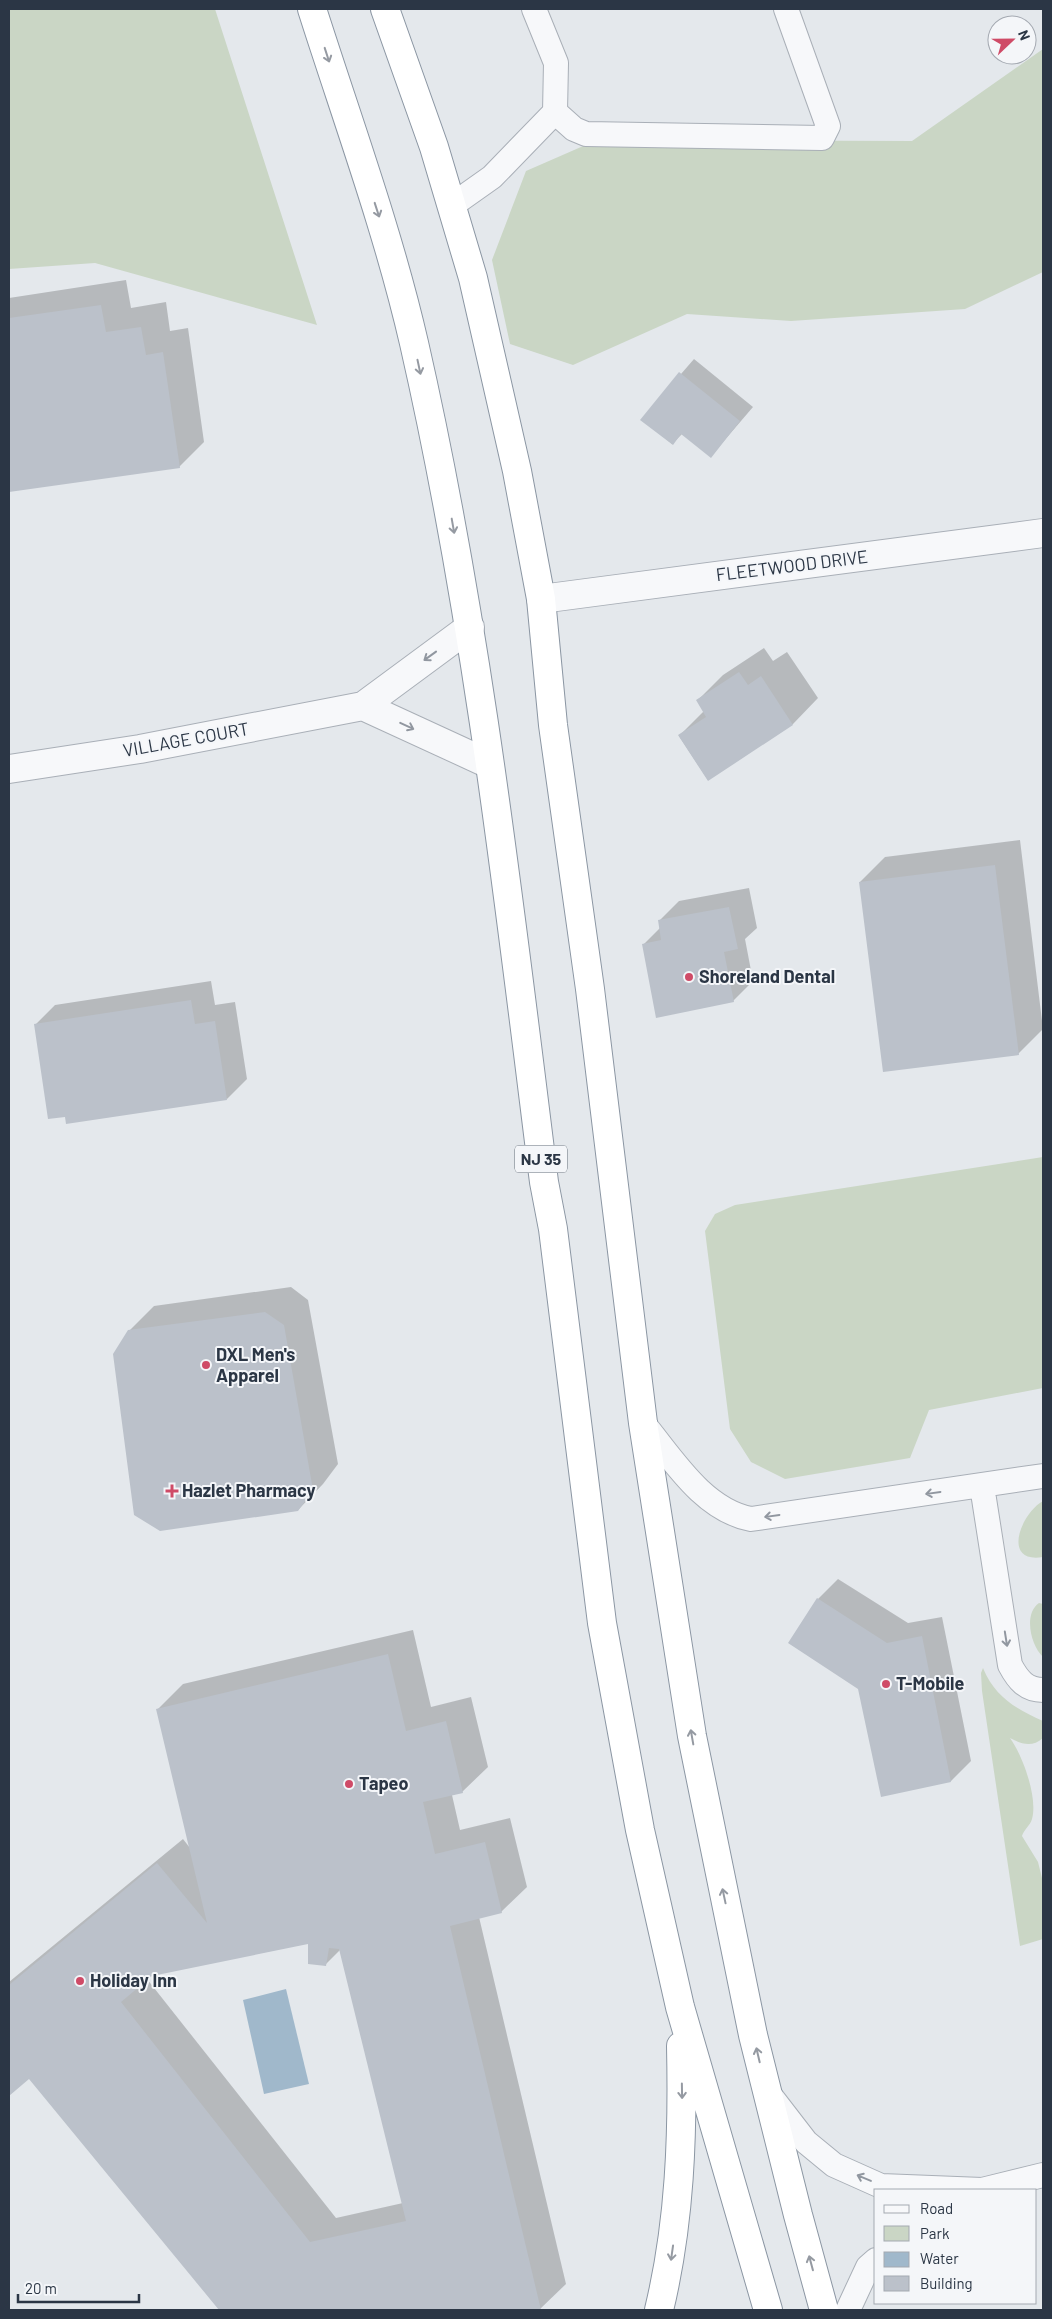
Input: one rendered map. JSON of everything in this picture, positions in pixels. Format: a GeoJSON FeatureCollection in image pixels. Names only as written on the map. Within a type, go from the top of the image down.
{"type":"FeatureCollection","features":[{"type":"Feature","properties":{"kind":"highway","name":"NJ 35"},"geometry":{"type":"LineString","coordinates":[[312,9],[386,241],[413,341],[452,522],[470,627],[544,1182],[553,1228],[602,1623],[640,1830],[680,2007],[768,2310]]}},
{"type":"Feature","properties":{"kind":"highway"},"geometry":{"type":"LineString","coordinates":[[385,9],[434,147],[473,278],[515,461],[541,599],[553,725],[592,1008],[643,1423],[692,1736],[712,1844],[766,2090],[824,2310]]}},
{"type":"Feature","properties":{"kind":"highway"},"geometry":{"type":"LineString","coordinates":[[659,2310],[671,2261],[678,2202],[683,2108],[680,2007]]}},
{"type":"Feature","properties":{"kind":"street","name":"FLEETWOOD DRIVE"},"geometry":{"type":"LineString","coordinates":[[541,599],[1043,532]]}},
{"type":"Feature","properties":{"kind":"street","name":"VILLAGE COURT"},"geometry":{"type":"LineString","coordinates":[[9,769],[140,749],[363,706],[470,627]]}},
{"type":"Feature","properties":{"kind":"street"},"geometry":{"type":"LineString","coordinates":[[363,706],[488,764]]}},
{"type":"Feature","properties":{"kind":"lane"},"geometry":{"type":"LineString","coordinates":[[452,206],[492,177],[555,112],[556,63],[534,9]]}},
{"type":"Feature","properties":{"kind":"lane"},"geometry":{"type":"LineString","coordinates":[[555,112],[574,129],[586,134],[822,138],[828,126],[786,9]]}},
{"type":"Feature","properties":{"kind":"lane"},"geometry":{"type":"LineString","coordinates":[[643,1423],[699,1490],[724,1509],[738,1517],[750,1520],[1043,1476]]}},
{"type":"Feature","properties":{"kind":"lane"},"geometry":{"type":"LineString","coordinates":[[982,1486],[1010,1665],[1024,1685],[1032,1690],[1043,1690]]}},
{"type":"Feature","properties":{"kind":"lane"},"geometry":{"type":"LineString","coordinates":[[766,2090],[806,2142],[834,2165],[881,2186],[956,2189]]}},
{"type":"Feature","properties":{"kind":"lane"},"geometry":{"type":"LineString","coordinates":[[985,2189],[1043,2175]]}},
{"type":"Feature","properties":{"kind":"lane"},"geometry":{"type":"LineString","coordinates":[[848,2310],[868,2267],[874,2262]]}},
{"type":"Feature","properties":{"kind":"green space"},"geometry":{"type":"Polygon","coordinates":[[[9,9],[215,9],[317,325],[95,263],[9,269],[9,9]]]}},
{"type":"Feature","properties":{"kind":"green space"},"geometry":{"type":"Polygon","coordinates":[[[1043,49],[1043,272],[965,309],[791,321],[687,314],[573,365],[510,344],[492,260],[526,171],[597,140],[912,141],[1020,65],[1037,65],[1037,53],[1043,49]]]}},
{"type":"Feature","properties":{"kind":"green space"},"geometry":{"type":"Polygon","coordinates":[[[1043,1157],[1043,1388],[929,1410],[910,1458],[785,1479],[751,1462],[730,1429],[705,1231],[715,1214],[735,1205],[1043,1157]]]}},
{"type":"Feature","properties":{"kind":"green space"},"geometry":{"type":"Polygon","coordinates":[[[1043,1501],[1043,1557],[1030,1557],[1022,1553],[1019,1546],[1019,1536],[1028,1516],[1043,1501]]]}},
{"type":"Feature","properties":{"kind":"green space"},"geometry":{"type":"Polygon","coordinates":[[[1039,1603],[1043,1604],[1043,1657],[1035,1645],[1030,1630],[1031,1615],[1039,1603]]]}},
{"type":"Feature","properties":{"kind":"green space"},"geometry":{"type":"Polygon","coordinates":[[[983,1668],[994,1687],[1007,1701],[1043,1721],[1043,1738],[1039,1741],[1026,1744],[1010,1738],[1020,1755],[1028,1777],[1033,1800],[1032,1819],[1022,1836],[1038,1862],[1043,1882],[1043,1939],[1020,1946],[982,1691],[981,1673],[983,1668]]]}},
{"type":"Feature","properties":{"kind":"water"},"geometry":{"type":"Polygon","coordinates":[[[286,1989],[309,2084],[264,2094],[243,2000],[286,1989]]]}},
{"type":"Feature","properties":{"kind":"building"},"geometry":{"type":"Polygon","coordinates":[[[101,305],[106,332],[141,327],[146,355],[163,352],[180,468],[9,492],[9,318],[101,305]]]}},
{"type":"Feature","properties":{"kind":"building"},"geometry":{"type":"Polygon","coordinates":[[[679,372],[740,421],[711,458],[681,434],[673,445],[640,420],[679,372]]]}},
{"type":"Feature","properties":{"kind":"building"},"geometry":{"type":"Polygon","coordinates":[[[739,672],[748,685],[761,676],[793,725],[708,781],[678,735],[706,717],[696,700],[739,672]]]}},
{"type":"Feature","properties":{"kind":"building"},"geometry":{"type":"Polygon","coordinates":[[[995,865],[1019,1055],[883,1072],[859,882],[995,865]]]}},
{"type":"Feature","properties":{"kind":"building","name":"Shoreland Dental"},"geometry":{"type":"Polygon","coordinates":[[[729,907],[738,949],[724,952],[734,1002],[656,1018],[642,944],[661,940],[658,920],[729,907]]]}},
{"type":"Feature","properties":{"kind":"building"},"geometry":{"type":"Polygon","coordinates":[[[191,1000],[195,1024],[215,1021],[227,1100],[66,1124],[65,1117],[48,1119],[34,1024],[191,1000]]]}},
{"type":"Feature","properties":{"kind":"building"},"geometry":{"type":"Polygon","coordinates":[[[265,1312],[284,1325],[313,1490],[298,1511],[160,1531],[134,1515],[113,1354],[128,1330],[265,1312]]]}},
{"type":"Feature","properties":{"kind":"building"},"geometry":{"type":"Polygon","coordinates":[[[817,1598],[887,1643],[922,1636],[951,1782],[881,1797],[858,1689],[788,1643],[817,1598]]]}},
{"type":"Feature","properties":{"kind":"building","name":"Holiday Inn"},"geometry":{"type":"Polygon","coordinates":[[[388,1654],[406,1731],[446,1721],[463,1793],[423,1802],[435,1854],[485,1842],[502,1913],[450,1926],[541,2310],[219,2310],[29,2079],[9,2096],[9,1985],[157,1863],[207,1923],[156,1709],[388,1654]],[[308,1944],[152,1976],[121,2002],[310,2242],[406,2221],[339,1949],[329,1948],[326,1966],[308,1964],[308,1944]]]}},
{"type":"Feature","properties":{"kind":"place","name":"Shoreland Dental"},"geometry":{"type":"Point","coordinates":[689,977]}},
{"type":"Feature","properties":{"kind":"place","name":"DXL Men's Apparel"},"geometry":{"type":"Point","coordinates":[206,1365]}},
{"type":"Feature","properties":{"kind":"place","name":"Hazlet Pharmacy"},"geometry":{"type":"Point","coordinates":[172,1491]}},
{"type":"Feature","properties":{"kind":"place","name":"T-Mobile"},"geometry":{"type":"Point","coordinates":[886,1684]}},
{"type":"Feature","properties":{"kind":"place","name":"Tapeo"},"geometry":{"type":"Point","coordinates":[349,1784]}},
{"type":"Feature","properties":{"kind":"place","name":"Holiday Inn"},"geometry":{"type":"Point","coordinates":[80,1981]}}]}
